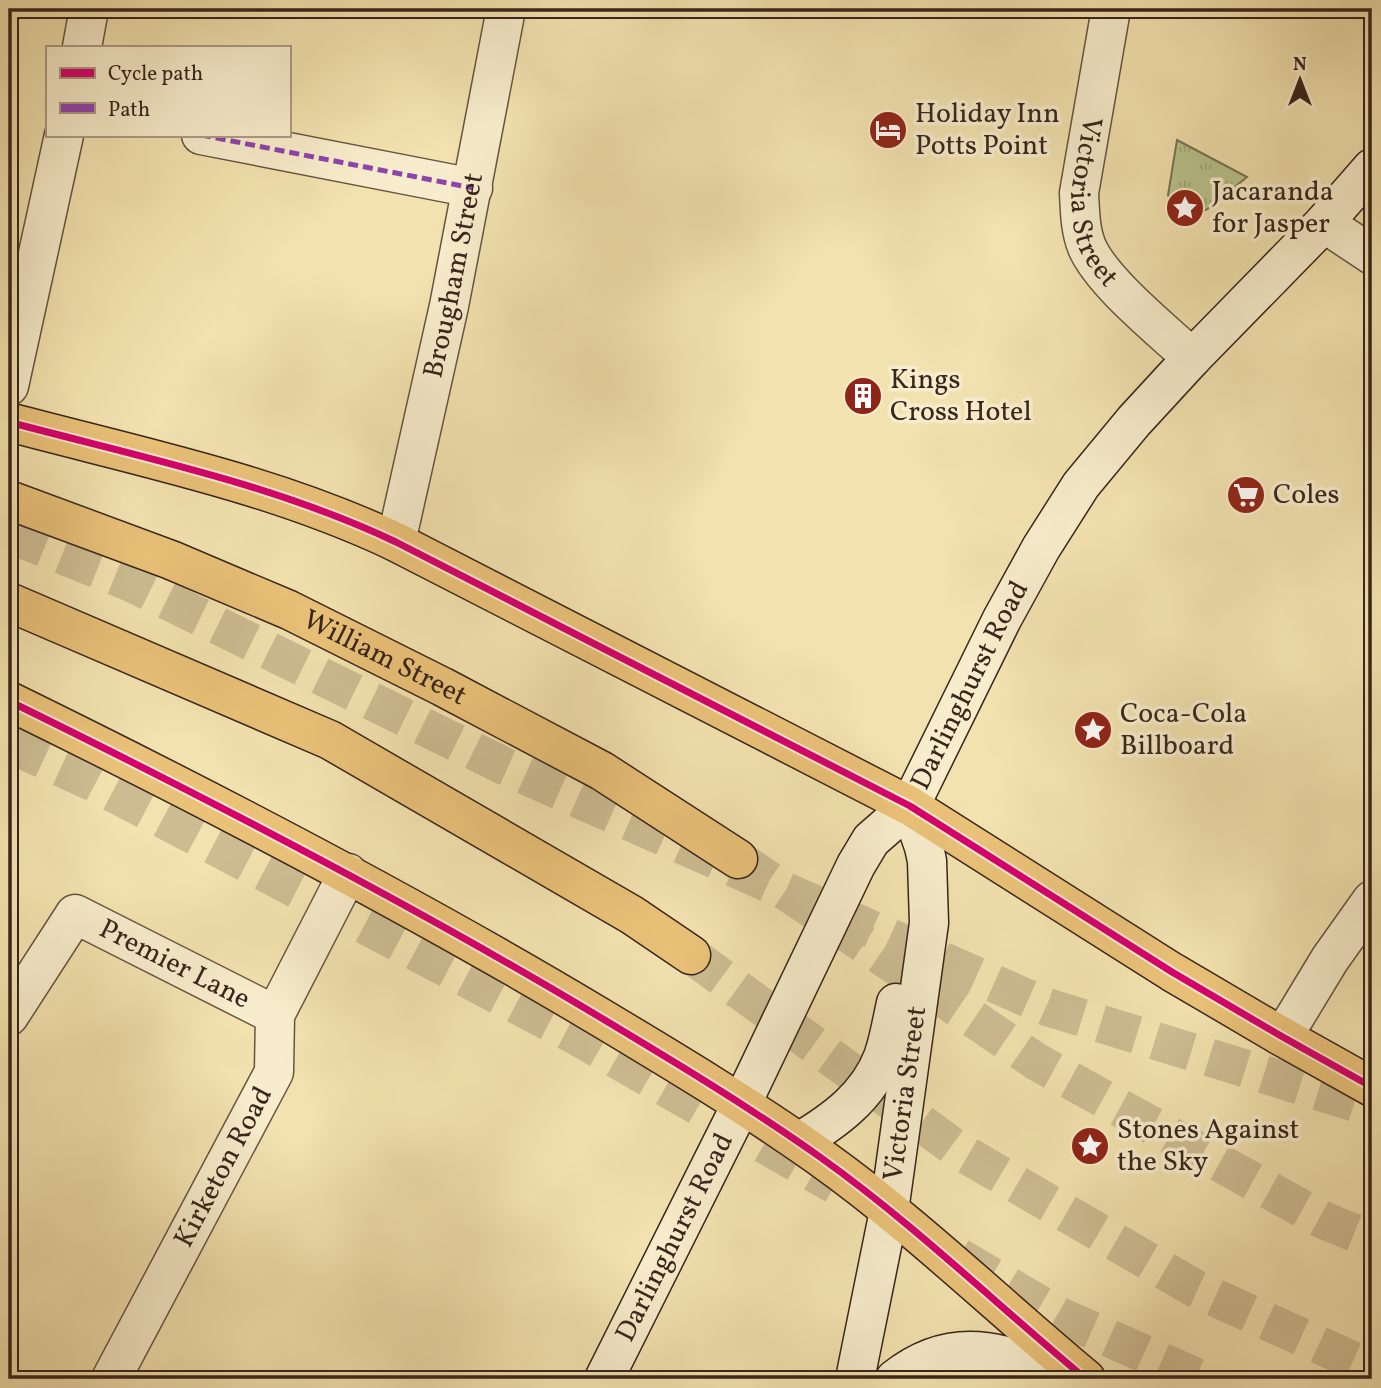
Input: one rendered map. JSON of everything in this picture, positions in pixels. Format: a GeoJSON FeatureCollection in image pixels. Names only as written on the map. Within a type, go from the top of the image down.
{"type":"FeatureCollection","features":[{"type":"Feature","properties":{"kind":"main road"},"geometry":{"type":"LineString","coordinates":[[9,422],[250,485],[311,505],[397,542],[910,806],[1161,965],[1281,1037],[1372,1087]]}},
{"type":"Feature","properties":{"kind":"main road","name":"William Street"},"geometry":{"type":"LineString","coordinates":[[9,500],[172,560],[301,616],[602,771],[738,859]]}},
{"type":"Feature","properties":{"kind":"main road"},"geometry":{"type":"LineString","coordinates":[[9,602],[331,740],[632,915],[691,954]]}},
{"type":"Feature","properties":{"kind":"main road"},"geometry":{"type":"LineString","coordinates":[[9,701],[348,873],[508,962],[742,1103],[799,1142],[889,1211],[967,1274],[1086,1379]]}},
{"type":"Feature","properties":{"kind":"street"},"geometry":{"type":"LineString","coordinates":[[82,46],[89,9]]}},
{"type":"Feature","properties":{"kind":"street","name":"Brougham Street"},"geometry":{"type":"LineString","coordinates":[[397,542],[473,188],[506,9]]}},
{"type":"Feature","properties":{"kind":"street","name":"Victoria Street"},"geometry":{"type":"LineString","coordinates":[[1111,9],[1079,193],[1080,219],[1086,244],[1097,266],[1192,358]]}},
{"type":"Feature","properties":{"kind":"street"},"geometry":{"type":"LineString","coordinates":[[9,386],[64,136]]}},
{"type":"Feature","properties":{"kind":"street"},"geometry":{"type":"LineString","coordinates":[[206,136],[473,188]]}},
{"type":"Feature","properties":{"kind":"street","name":"Darlinghurst Road"},"geometry":{"type":"LineString","coordinates":[[604,1379],[742,1103],[856,865],[871,840],[910,806],[1002,619],[1081,485],[1134,421],[1324,223],[1372,168]]}},
{"type":"Feature","properties":{"kind":"street"},"geometry":{"type":"LineString","coordinates":[[1324,223],[1372,255]]}},
{"type":"Feature","properties":{"kind":"street","name":"Victoria Street"},"geometry":{"type":"LineString","coordinates":[[855,1379],[889,1211],[929,923],[930,900],[925,847],[910,806]]}},
{"type":"Feature","properties":{"kind":"street"},"geometry":{"type":"LineString","coordinates":[[799,1142],[840,1116],[858,1098],[879,1066],[920,904],[927,861]]}},
{"type":"Feature","properties":{"kind":"street","name":"Kirketon Road"},"geometry":{"type":"LineString","coordinates":[[111,1379],[274,1072],[275,1015],[348,873]]}},
{"type":"Feature","properties":{"kind":"street"},"geometry":{"type":"LineString","coordinates":[[1281,1037],[1330,959],[1372,900]]}},
{"type":"Feature","properties":{"kind":"street","name":"Premier Lane"},"geometry":{"type":"LineString","coordinates":[[9,1016],[75,914],[275,1015]]}},
{"type":"Feature","properties":{"kind":"street"},"geometry":{"type":"LineString","coordinates":[[895,1379],[909,1368],[935,1356],[956,1351],[979,1350],[1035,1365],[1063,1379]]}},
{"type":"Feature","properties":{"kind":"green space"},"geometry":{"type":"Polygon","coordinates":[[[1177,140],[1247,177],[1196,216],[1182,214],[1174,209],[1168,195],[1177,140]]]}},
{"type":"Feature","properties":{"kind":"tunnel"},"geometry":{"type":"LineString","coordinates":[[9,534],[129,582],[506,767],[1047,1007],[1372,1108]]}},
{"type":"Feature","properties":{"kind":"tunnel"},"geometry":{"type":"LineString","coordinates":[[9,744],[92,782],[576,1036],[835,1185]]}},
{"type":"Feature","properties":{"kind":"tunnel"},"geometry":{"type":"LineString","coordinates":[[738,859],[1037,1062],[1323,1220],[1372,1240]]}},
{"type":"Feature","properties":{"kind":"tunnel"},"geometry":{"type":"LineString","coordinates":[[691,955],[958,1150],[1196,1289],[1372,1369]]}},
{"type":"Feature","properties":{"kind":"tunnel"},"geometry":{"type":"LineString","coordinates":[[959,1257],[1060,1316],[1201,1379]]}},
{"type":"Feature","properties":{"kind":"marked path"},"geometry":{"type":"LineString","coordinates":[[206,136],[473,188]]}},
{"type":"Feature","properties":{"kind":"cycle path"},"geometry":{"type":"LineString","coordinates":[[9,422],[206,473],[302,504],[396,542],[910,806],[1172,972],[1372,1087]]}},
{"type":"Feature","properties":{"kind":"cycle path"},"geometry":{"type":"LineString","coordinates":[[9,701],[233,813],[380,892],[526,973],[710,1084],[793,1138],[855,1183],[922,1237],[1086,1379]]}},
{"type":"Feature","properties":{"kind":"place","name":"Holiday Inn Potts Point"},"geometry":{"type":"Point","coordinates":[888,130]}},
{"type":"Feature","properties":{"kind":"place","name":"Jacaranda for Jasper"},"geometry":{"type":"Point","coordinates":[1185,208]}},
{"type":"Feature","properties":{"kind":"place","name":"Kings Cross Hotel"},"geometry":{"type":"Point","coordinates":[863,396]}},
{"type":"Feature","properties":{"kind":"place","name":"Coles"},"geometry":{"type":"Point","coordinates":[1246,495]}},
{"type":"Feature","properties":{"kind":"place","name":"Coca-Cola Billboard"},"geometry":{"type":"Point","coordinates":[1093,730]}},
{"type":"Feature","properties":{"kind":"place","name":"Stones Against the Sky"},"geometry":{"type":"Point","coordinates":[1090,1146]}}]}
